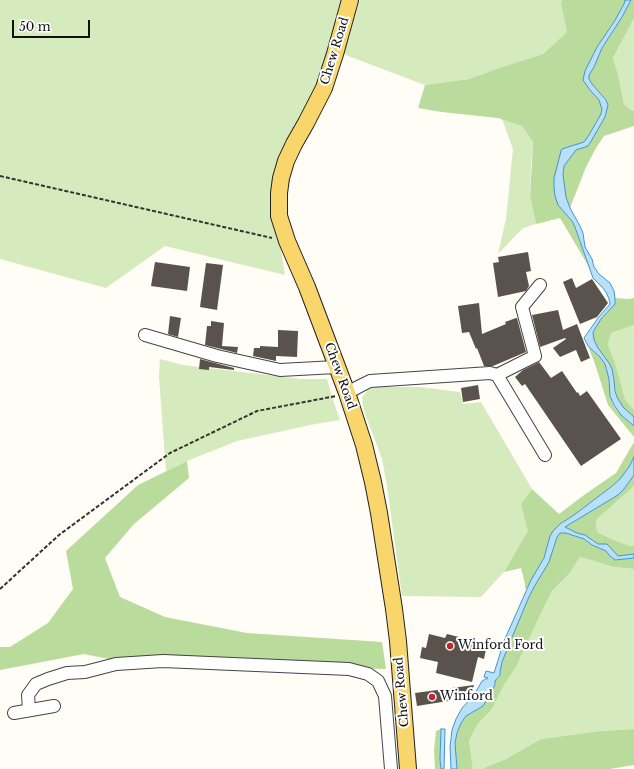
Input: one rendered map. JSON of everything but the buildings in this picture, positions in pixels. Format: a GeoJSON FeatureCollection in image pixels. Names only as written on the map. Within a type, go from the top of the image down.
{"type":"FeatureCollection","features":[{"type":"Feature","properties":{"kind":"main road","name":"Chew Road"},"geometry":{"type":"LineString","coordinates":[[350,0],[338,47],[324,88],[286,161],[281,178],[279,193],[279,216],[287,241],[307,286],[347,393],[368,460],[379,513],[398,641],[408,769]]}},
{"type":"Feature","properties":{"kind":"lane"},"geometry":{"type":"LineString","coordinates":[[347,393],[370,381],[490,373],[497,375],[535,356],[522,307],[540,285]]}},
{"type":"Feature","properties":{"kind":"lane"},"geometry":{"type":"LineString","coordinates":[[144,335],[216,356],[280,370],[336,367]]}},
{"type":"Feature","properties":{"kind":"lane"},"geometry":{"type":"LineString","coordinates":[[497,375],[545,456]]}},
{"type":"Feature","properties":{"kind":"lane"},"geometry":{"type":"LineString","coordinates":[[29,710],[28,695],[36,684],[48,678],[67,673],[85,672],[116,664],[163,661],[349,669],[368,674],[378,681],[385,696],[392,769]]}},
{"type":"Feature","properties":{"kind":"lane"},"geometry":{"type":"LineString","coordinates":[[14,713],[54,706]]}},
{"type":"Feature","properties":{"kind":"path"},"geometry":{"type":"LineString","coordinates":[[0,176],[287,241]]}},
{"type":"Feature","properties":{"kind":"path"},"geometry":{"type":"LineString","coordinates":[[0,589],[59,535],[170,453],[257,411],[347,393]]}},
{"type":"Feature","properties":{"kind":"green space"},"geometry":{"type":"Polygon","coordinates":[[[0,0],[341,0],[325,62],[312,95],[273,178],[270,215],[279,239],[285,275],[165,246],[106,288],[0,259],[0,0]]]}},
{"type":"Feature","properties":{"kind":"green space"},"geometry":{"type":"Polygon","coordinates":[[[360,0],[562,0],[561,4],[567,32],[543,54],[469,79],[425,85],[343,54],[360,0]]]}},
{"type":"Feature","properties":{"kind":"green space"},"geometry":{"type":"Polygon","coordinates":[[[562,0],[625,0],[614,22],[597,47],[585,71],[583,80],[599,100],[602,109],[601,114],[584,143],[562,149],[561,151],[561,209],[572,221],[575,227],[589,267],[560,218],[536,224],[530,196],[533,142],[522,126],[498,118],[418,108],[425,85],[469,79],[543,54],[567,32],[561,4],[562,0]]]}},
{"type":"Feature","properties":{"kind":"green space"},"geometry":{"type":"Polygon","coordinates":[[[631,0],[634,0],[634,18],[613,58],[624,104],[634,111],[634,126],[604,136],[586,167],[570,208],[563,181],[564,166],[574,152],[588,146],[605,117],[608,105],[606,100],[592,84],[588,75],[594,67],[602,48],[631,0]]]}},
{"type":"Feature","properties":{"kind":"green space"},"geometry":{"type":"Polygon","coordinates":[[[634,18],[634,111],[624,104],[613,58],[634,18]]]}},
{"type":"Feature","properties":{"kind":"green space"},"geometry":{"type":"Polygon","coordinates":[[[502,119],[522,126],[533,142],[530,196],[536,224],[523,228],[498,254],[506,219],[513,149],[502,119]]]}},
{"type":"Feature","properties":{"kind":"green space"},"geometry":{"type":"Polygon","coordinates":[[[615,298],[634,298],[634,325],[611,333],[608,345],[615,363],[625,399],[634,410],[634,417],[623,407],[617,397],[609,363],[594,340],[593,332],[601,319],[615,304],[615,298]]]}},
{"type":"Feature","properties":{"kind":"green space"},"geometry":{"type":"Polygon","coordinates":[[[634,325],[634,410],[625,399],[615,363],[608,345],[611,333],[634,325]]]}},
{"type":"Feature","properties":{"kind":"green space"},"geometry":{"type":"Polygon","coordinates":[[[588,346],[605,364],[609,379],[610,396],[613,405],[621,415],[634,426],[634,437],[608,405],[588,346]]]}},
{"type":"Feature","properties":{"kind":"green space"},"geometry":{"type":"Polygon","coordinates":[[[160,359],[183,365],[301,379],[327,379],[340,420],[237,441],[166,471],[159,377],[160,359]]]}},
{"type":"Feature","properties":{"kind":"green space"},"geometry":{"type":"Polygon","coordinates":[[[374,387],[420,387],[460,392],[463,404],[481,402],[532,489],[521,504],[529,531],[504,572],[481,597],[402,596],[382,459],[364,411],[362,398],[367,391],[374,387]]]}},
{"type":"Feature","properties":{"kind":"green space"},"geometry":{"type":"Polygon","coordinates":[[[634,442],[634,457],[620,479],[560,524],[553,531],[550,536],[544,558],[528,587],[525,589],[521,568],[504,572],[528,531],[521,504],[532,489],[559,514],[616,473],[634,442]]]}},
{"type":"Feature","properties":{"kind":"green space"},"geometry":{"type":"Polygon","coordinates":[[[187,461],[189,478],[134,524],[105,558],[120,597],[165,617],[247,633],[382,642],[386,669],[129,663],[84,654],[0,670],[0,647],[10,647],[48,623],[73,589],[66,551],[138,485],[187,461]]]}},
{"type":"Feature","properties":{"kind":"green space"},"geometry":{"type":"Polygon","coordinates":[[[634,475],[634,485],[631,489],[596,520],[597,532],[614,540],[634,546],[634,554],[618,556],[606,544],[598,544],[585,535],[565,527],[618,495],[634,475]]]}},
{"type":"Feature","properties":{"kind":"green space"},"geometry":{"type":"Polygon","coordinates":[[[634,485],[634,546],[630,546],[597,532],[596,520],[634,485]]]}},
{"type":"Feature","properties":{"kind":"green space"},"geometry":{"type":"Polygon","coordinates":[[[563,532],[584,539],[592,545],[606,551],[615,560],[634,558],[634,569],[613,567],[580,557],[569,574],[552,591],[516,667],[504,685],[492,709],[477,725],[469,741],[473,769],[457,769],[455,743],[461,723],[466,716],[481,707],[492,692],[495,681],[500,676],[502,662],[528,599],[557,537],[563,532]]]}},
{"type":"Feature","properties":{"kind":"green space"},"geometry":{"type":"Polygon","coordinates":[[[580,557],[613,567],[634,569],[634,729],[600,731],[541,739],[506,759],[481,769],[473,769],[469,741],[477,725],[492,709],[504,685],[516,667],[552,591],[569,574],[580,557]]]}},
{"type":"Feature","properties":{"kind":"green space"},"geometry":{"type":"Polygon","coordinates":[[[441,729],[441,769],[435,769],[434,750],[436,731],[441,729]]]}},
{"type":"Feature","properties":{"kind":"green space"},"geometry":{"type":"Polygon","coordinates":[[[634,729],[634,765],[610,769],[481,769],[506,759],[541,739],[600,731],[634,729]]]}},
{"type":"Feature","properties":{"kind":"water"},"geometry":{"type":"Polygon","coordinates":[[[625,0],[631,0],[602,48],[589,75],[589,79],[592,84],[606,100],[608,105],[605,117],[588,146],[576,150],[564,166],[563,175],[566,197],[583,233],[585,247],[592,259],[594,267],[599,274],[610,283],[614,291],[615,304],[601,319],[593,332],[594,340],[612,369],[617,397],[623,407],[634,417],[634,426],[621,415],[614,405],[610,396],[609,379],[605,364],[588,346],[584,338],[610,304],[606,292],[593,278],[572,221],[558,205],[554,187],[554,178],[562,149],[584,142],[601,114],[602,109],[599,100],[583,80],[585,71],[597,47],[614,22],[625,0]]]}},
{"type":"Feature","properties":{"kind":"water"},"geometry":{"type":"Polygon","coordinates":[[[634,457],[634,475],[624,489],[618,495],[565,527],[585,535],[598,544],[607,544],[618,556],[634,554],[634,558],[615,560],[606,551],[592,545],[584,539],[566,533],[560,533],[557,537],[549,562],[528,599],[502,662],[500,675],[495,681],[492,692],[483,706],[466,716],[461,723],[455,743],[457,769],[451,769],[450,747],[452,730],[456,719],[462,708],[474,695],[482,681],[488,678],[484,677],[486,671],[494,673],[504,641],[531,580],[544,558],[550,536],[560,524],[620,479],[634,457]]]}},
{"type":"Feature","properties":{"kind":"water"},"geometry":{"type":"Polygon","coordinates":[[[441,729],[445,729],[444,769],[441,769],[440,759],[441,729]]]}},
{"type":"Feature","properties":{"kind":"place","name":"Winford Ford"},"geometry":{"type":"Point","coordinates":[450,646]}},
{"type":"Feature","properties":{"kind":"place","name":"Winford"},"geometry":{"type":"Point","coordinates":[432,697]}}]}
